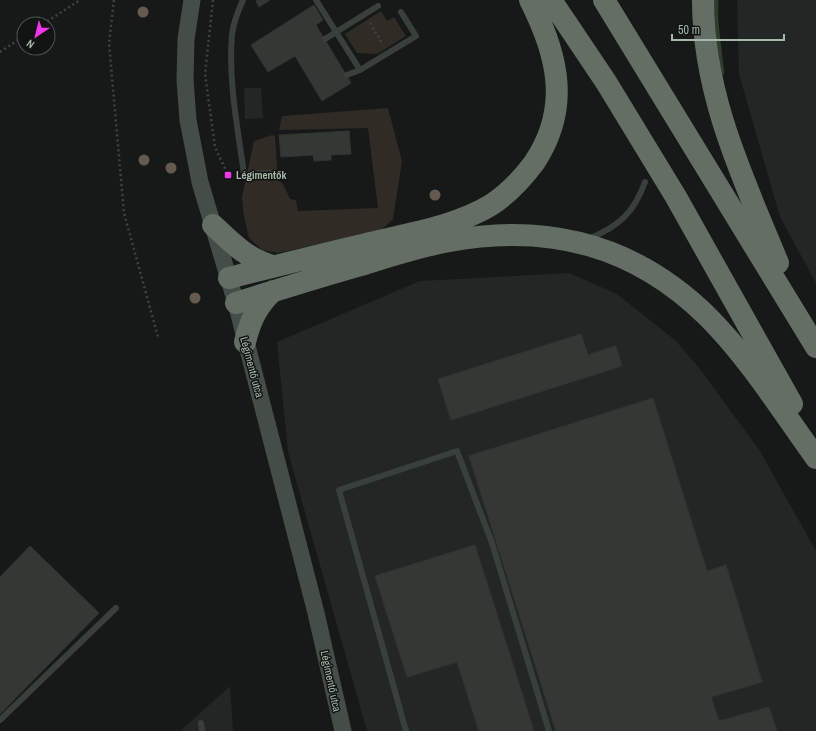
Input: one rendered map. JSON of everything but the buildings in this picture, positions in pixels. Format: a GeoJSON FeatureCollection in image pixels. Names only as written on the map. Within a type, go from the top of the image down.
{"type":"FeatureCollection","features":[{"type":"Feature","properties":{"kind":"highway"},"geometry":{"type":"LineString","coordinates":[[229,278],[273,266],[405,235],[459,219],[491,205],[520,181],[541,152],[550,134],[557,103],[557,83],[550,48],[541,21],[530,0]]}},
{"type":"Feature","properties":{"kind":"highway"},"geometry":{"type":"LineString","coordinates":[[551,0],[606,82],[676,198],[816,447]]}},
{"type":"Feature","properties":{"kind":"highway"},"geometry":{"type":"LineString","coordinates":[[604,0],[804,325],[816,347]]}},
{"type":"Feature","properties":{"kind":"highway"},"geometry":{"type":"LineString","coordinates":[[703,0],[705,48],[720,116],[730,146],[804,325]]}},
{"type":"Feature","properties":{"kind":"highway"},"geometry":{"type":"LineString","coordinates":[[213,225],[236,247],[257,262],[273,266]]}},
{"type":"Feature","properties":{"kind":"highway"},"geometry":{"type":"LineString","coordinates":[[236,303],[416,249],[450,241],[488,236],[524,234],[580,243],[616,254],[636,263],[670,284],[709,318],[751,368],[816,458]]}},
{"type":"Feature","properties":{"kind":"highway"},"geometry":{"type":"LineString","coordinates":[[246,342],[253,316],[261,303],[274,291]]}},
{"type":"Feature","properties":{"kind":"main road","name":"Légimentő utca"},"geometry":{"type":"LineString","coordinates":[[192,0],[186,40],[185,80],[188,120],[200,182],[236,303],[316,613],[343,731]]}},
{"type":"Feature","properties":{"kind":"lane"},"geometry":{"type":"LineString","coordinates":[[243,0],[236,16],[232,42],[235,102],[244,174],[269,173]]}},
{"type":"Feature","properties":{"kind":"lane"},"geometry":{"type":"LineString","coordinates":[[316,0],[360,70]]}},
{"type":"Feature","properties":{"kind":"lane"},"geometry":{"type":"LineString","coordinates":[[325,39],[378,6]]}},
{"type":"Feature","properties":{"kind":"lane"},"geometry":{"type":"LineString","coordinates":[[347,75],[360,70],[416,36],[401,12]]}},
{"type":"Feature","properties":{"kind":"lane"},"geometry":{"type":"LineString","coordinates":[[580,243],[612,228],[622,220],[636,204],[645,182]]}},
{"type":"Feature","properties":{"kind":"lane"},"geometry":{"type":"LineString","coordinates":[[406,731],[339,490],[457,451],[492,543],[549,731]]}},
{"type":"Feature","properties":{"kind":"lane"},"geometry":{"type":"LineString","coordinates":[[0,720],[116,608]]}},
{"type":"Feature","properties":{"kind":"lane"},"geometry":{"type":"LineString","coordinates":[[201,723],[202,731]]}},
{"type":"Feature","properties":{"kind":"path"},"geometry":{"type":"LineString","coordinates":[[55,16],[80,0]]}},
{"type":"Feature","properties":{"kind":"path"},"geometry":{"type":"LineString","coordinates":[[114,0],[109,43],[124,213],[158,337]]}},
{"type":"Feature","properties":{"kind":"path"},"geometry":{"type":"LineString","coordinates":[[213,0],[205,74],[215,147],[228,176]]}},
{"type":"Feature","properties":{"kind":"path"},"geometry":{"type":"LineString","coordinates":[[364,14],[388,54]]}},
{"type":"Feature","properties":{"kind":"path"},"geometry":{"type":"LineString","coordinates":[[0,52],[16,41]]}},
{"type":"Feature","properties":{"kind":"shaded area"},"geometry":{"type":"Polygon","coordinates":[[[737,0],[816,0],[816,283],[780,217],[739,74],[737,0]]]}},
{"type":"Feature","properties":{"kind":"shaded area"},"geometry":{"type":"Polygon","coordinates":[[[381,11],[387,21],[394,17],[406,36],[377,54],[357,53],[345,34],[381,11]]]}},
{"type":"Feature","properties":{"kind":"shaded area"},"geometry":{"type":"Polygon","coordinates":[[[244,88],[261,88],[263,118],[245,119],[244,88]]]}},
{"type":"Feature","properties":{"kind":"shaded area"},"geometry":{"type":"Polygon","coordinates":[[[388,108],[402,161],[393,219],[380,231],[278,253],[262,250],[249,238],[244,217],[242,197],[254,141],[272,135],[275,136],[278,180],[283,184],[290,199],[296,200],[298,211],[378,208],[368,128],[279,130],[282,116],[388,108]]]}},
{"type":"Feature","properties":{"kind":"shaded area"},"geometry":{"type":"Polygon","coordinates":[[[569,273],[617,294],[676,341],[700,369],[760,451],[816,551],[816,731],[367,731],[288,452],[277,342],[420,281],[569,273]]]}},
{"type":"Feature","properties":{"kind":"shaded area"},"geometry":{"type":"Polygon","coordinates":[[[230,686],[233,731],[180,731],[230,686]]]}},
{"type":"Feature","properties":{"kind":"waterway"},"geometry":{"type":"LineString","coordinates":[[716,0],[716,21],[722,73]]}},
{"type":"Feature","properties":{"kind":"place","name":"Légimentők"},"geometry":{"type":"Point","coordinates":[228,175]}}]}
